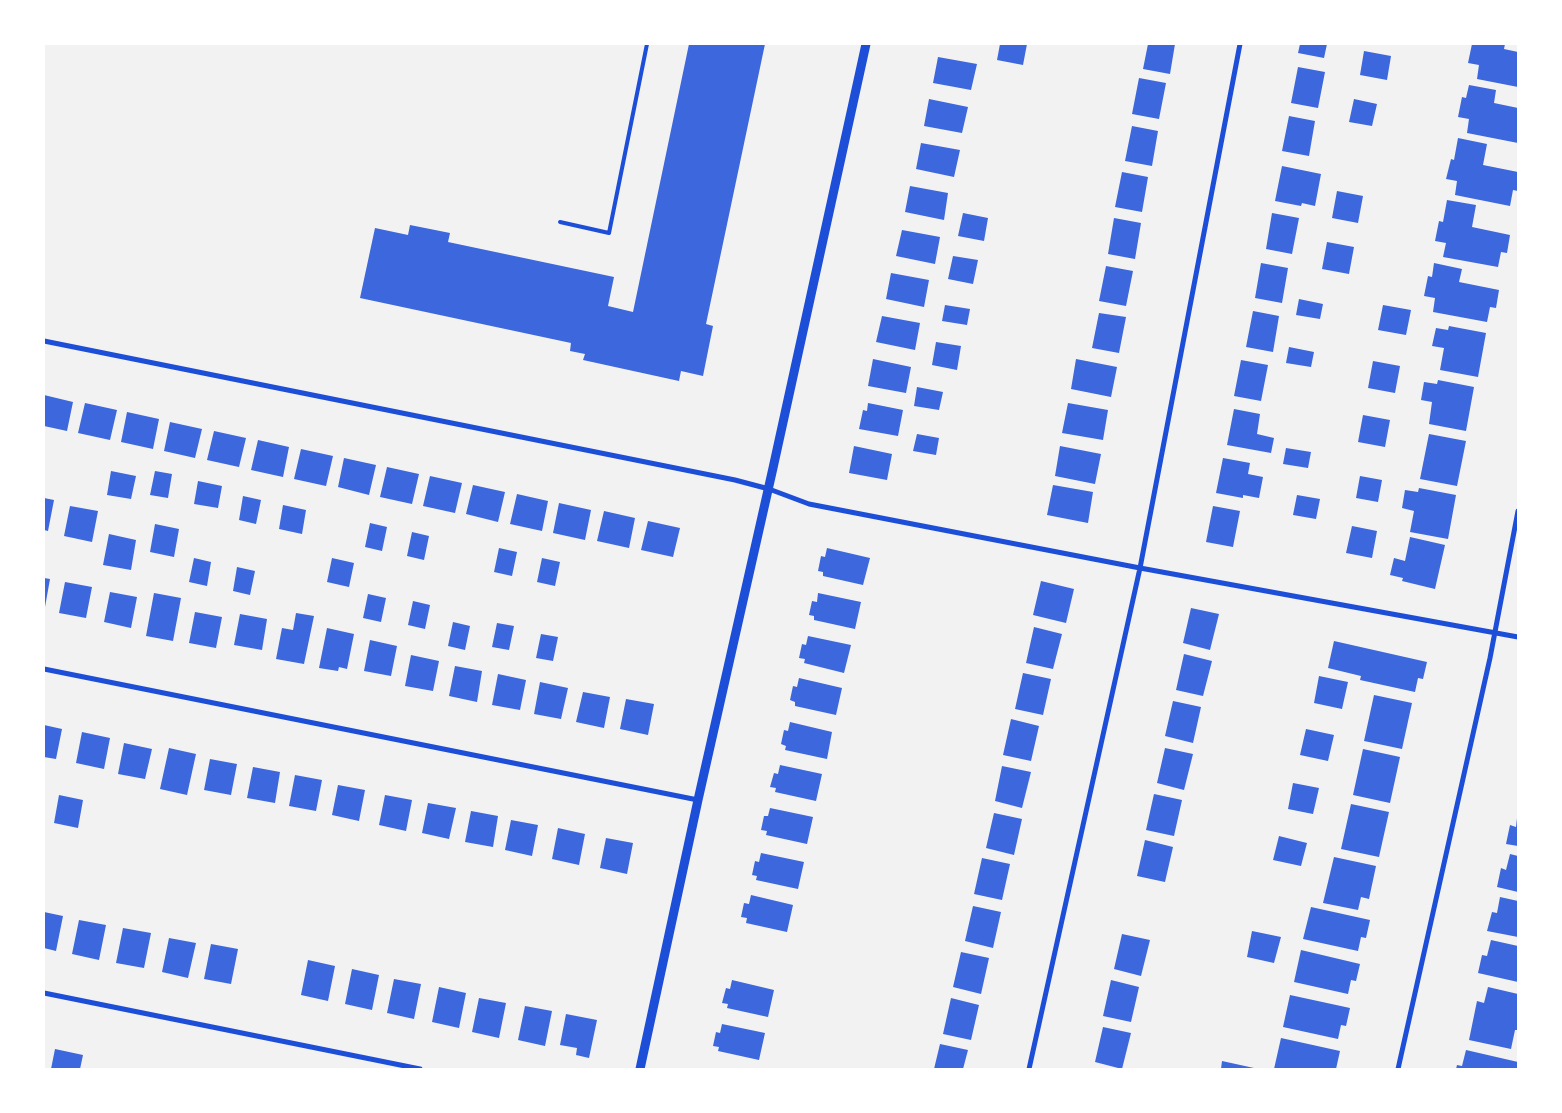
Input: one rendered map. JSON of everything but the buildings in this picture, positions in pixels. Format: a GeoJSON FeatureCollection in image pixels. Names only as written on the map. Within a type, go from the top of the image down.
{"type":"FeatureCollection","features":[{"type":"Feature","properties":{"kind":"street"},"geometry":{"type":"LineString","coordinates":[[640,1069],[866,44]]}},
{"type":"Feature","properties":{"kind":"street"},"geometry":{"type":"LineString","coordinates":[[1029,1069],[1140,568],[1240,44]]}},
{"type":"Feature","properties":{"kind":"street"},"geometry":{"type":"LineString","coordinates":[[44,341],[706,474],[768,490],[809,504],[1518,638]]}},
{"type":"Feature","properties":{"kind":"street"},"geometry":{"type":"LineString","coordinates":[[1398,1069],[1495,633],[1518,510]]}},
{"type":"Feature","properties":{"kind":"street"},"geometry":{"type":"LineString","coordinates":[[44,669],[698,800]]}},
{"type":"Feature","properties":{"kind":"street"},"geometry":{"type":"LineString","coordinates":[[44,993],[420,1069]]}},
{"type":"Feature","properties":{"kind":"lane"},"geometry":{"type":"LineString","coordinates":[[560,222],[609,233],[647,44]]}}]}
